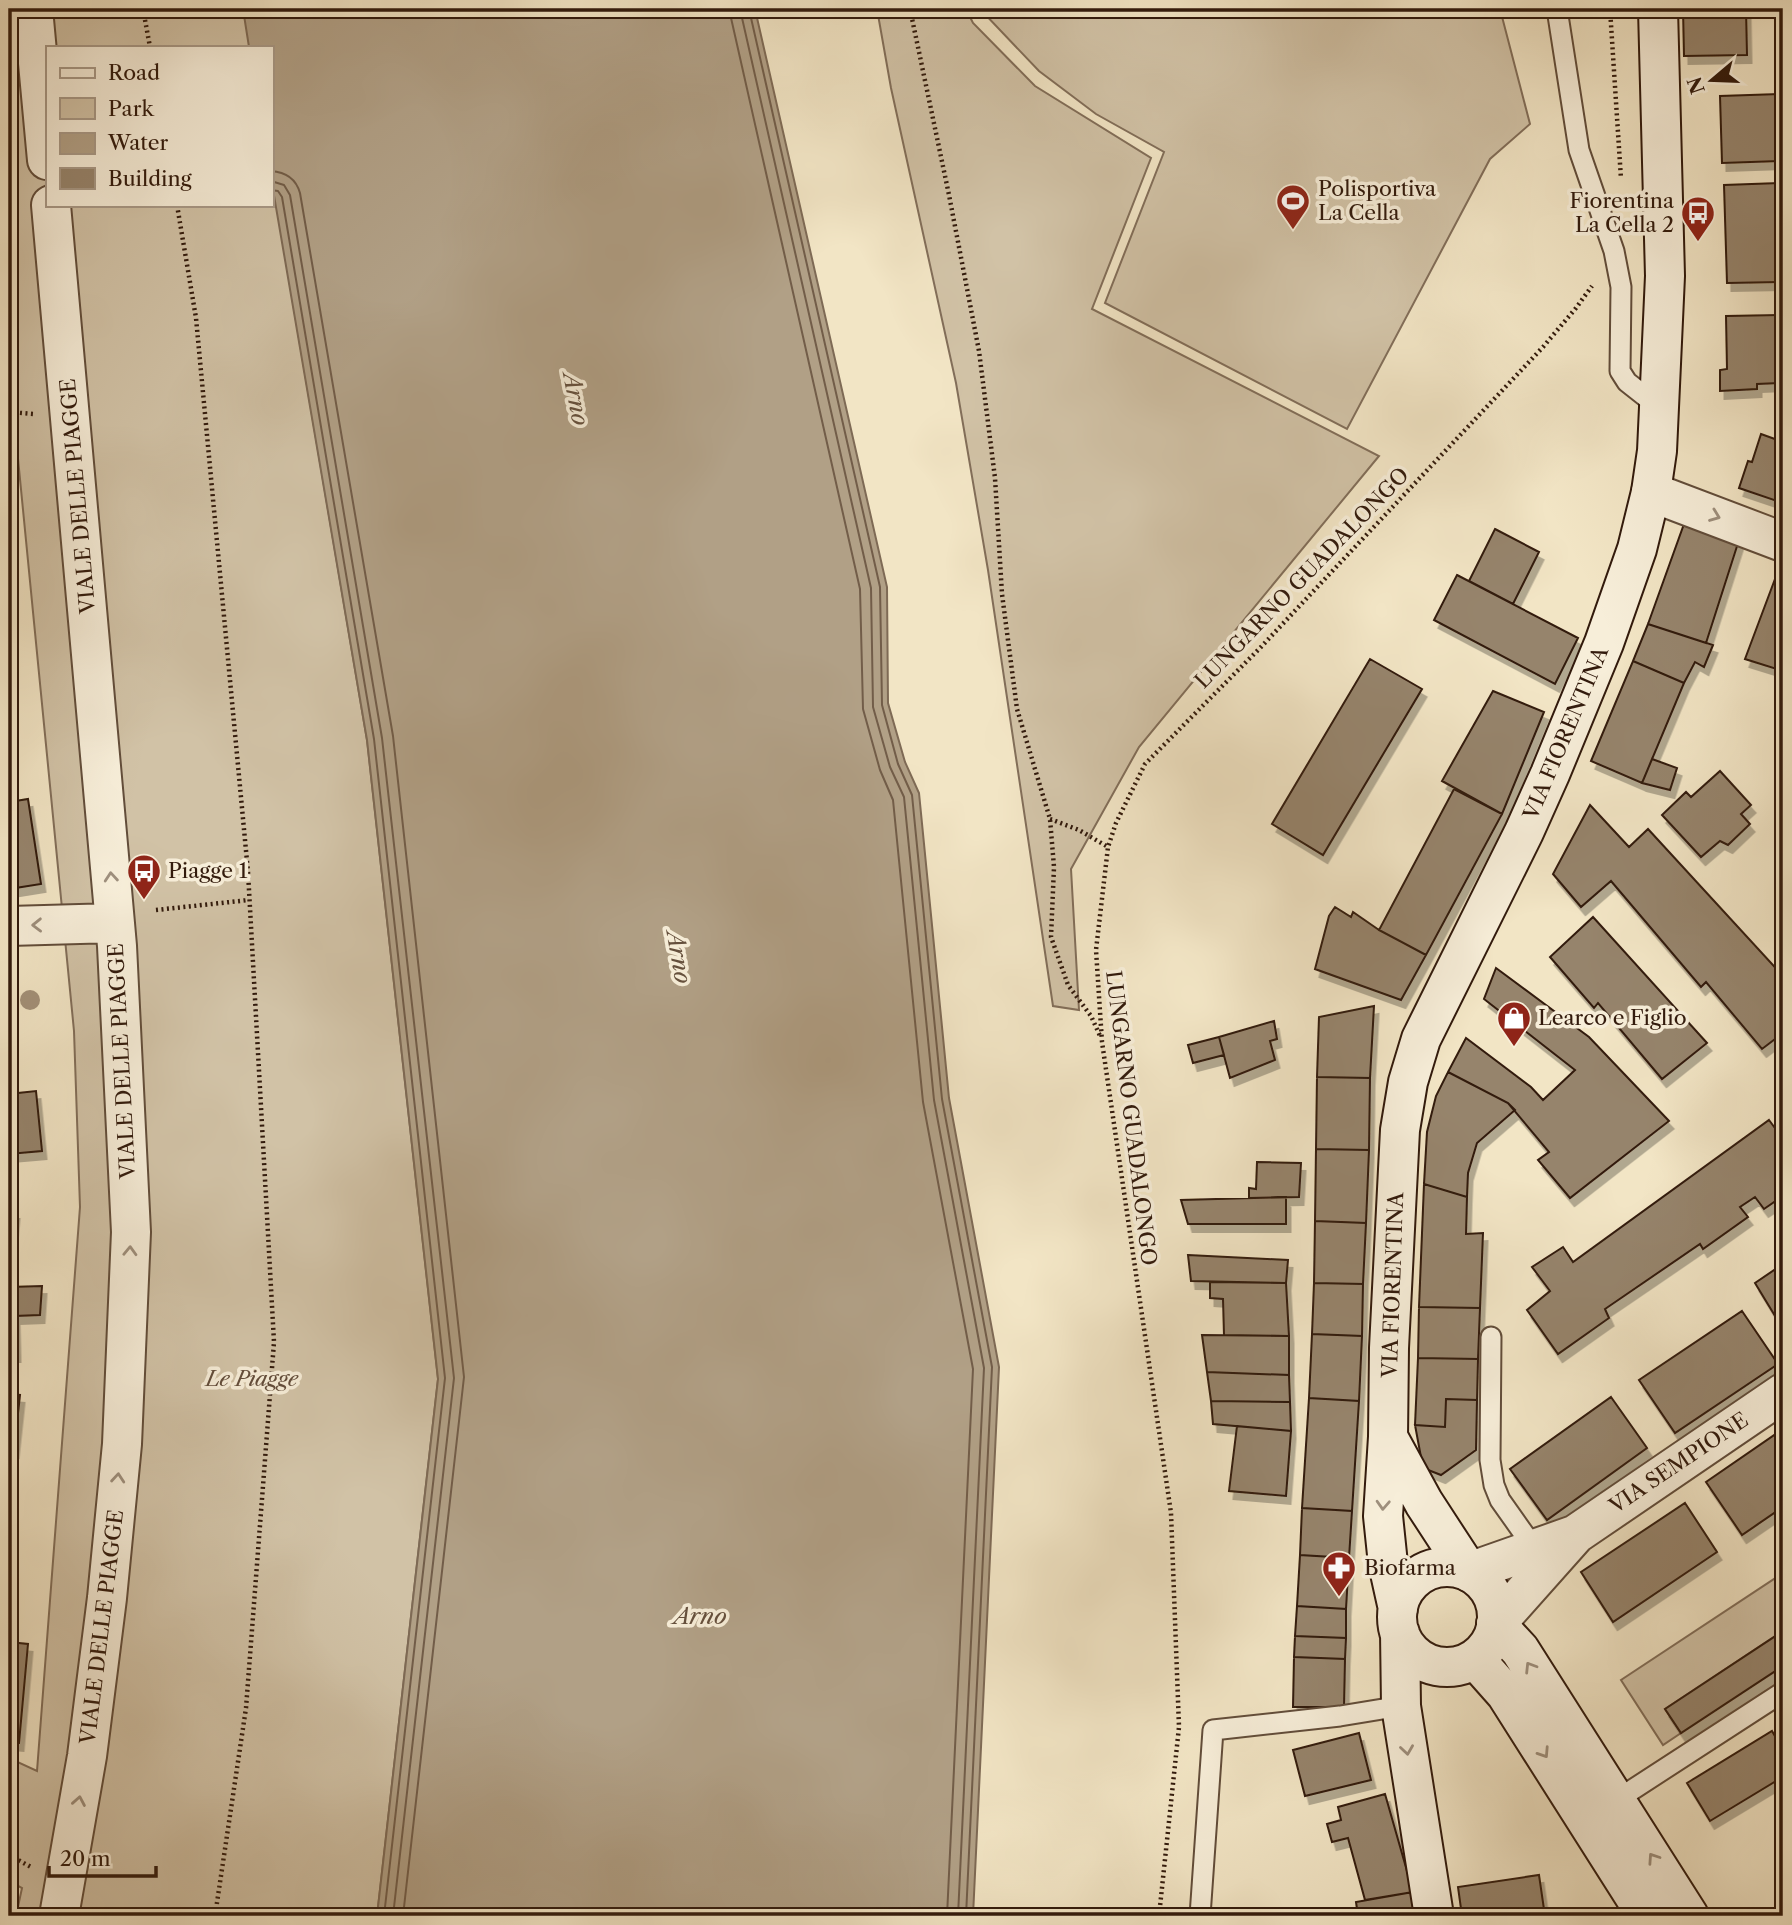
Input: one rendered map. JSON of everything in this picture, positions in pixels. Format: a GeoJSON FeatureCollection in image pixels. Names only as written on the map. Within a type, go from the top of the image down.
{"type":"FeatureCollection","features":[{"type":"Feature","properties":{"kind":"main road"},"geometry":{"type":"LineString","coordinates":[[33,9],[46,149]]}},
{"type":"Feature","properties":{"kind":"main road","name":"VIA FIORENTINA"},"geometry":{"type":"LineString","coordinates":[[1434,1916],[1401,1706],[1399,1621],[1382,1516],[1388,1437],[1390,1321],[1400,1130],[1412,1065],[1421,1040],[1550,774],[1604,643],[1637,549],[1651,492],[1660,408],[1665,276],[1657,9]]}},
{"type":"Feature","properties":{"kind":"main road","name":"VIALE DELLE PIAGGE"},"geometry":{"type":"LineString","coordinates":[[51,206],[115,923],[131,1232],[122,1444],[107,1598],[87,1756],[59,1916]]}},
{"type":"Feature","properties":{"kind":"main road"},"geometry":{"type":"LineString","coordinates":[[1651,492],[1783,542]]}},
{"type":"Feature","properties":{"kind":"main road"},"geometry":{"type":"LineString","coordinates":[[9,926],[115,923]]}},
{"type":"Feature","properties":{"kind":"main road","name":"VIA SEMPIONE"},"geometry":{"type":"LineString","coordinates":[[1496,1624],[1576,1534],[1783,1393]]}},
{"type":"Feature","properties":{"kind":"main road","name":"VIA FIORENTINA"},"geometry":{"type":"LineString","coordinates":[[1388,1437],[1424,1503],[1469,1572]]}},
{"type":"Feature","properties":{"kind":"main road","name":"VIA SEMPIONE"},"geometry":{"type":"LineString","coordinates":[[1469,1572],[1576,1534]]}},
{"type":"Feature","properties":{"kind":"main road"},"geometry":{"type":"LineString","coordinates":[[1454,1567],[1469,1572],[1482,1581],[1497,1609],[1493,1637],[1485,1649],[1462,1665],[1431,1665],[1407,1646],[1399,1621],[1403,1594],[1424,1572],[1454,1567]]}},
{"type":"Feature","properties":{"kind":"main road"},"geometry":{"type":"LineString","coordinates":[[1496,1624],[1520,1650],[1689,1916]]}},
{"type":"Feature","properties":{"kind":"main road"},"geometry":{"type":"LineString","coordinates":[[1475,1658],[1506,1694],[1647,1916]]}},
{"type":"Feature","properties":{"kind":"lane"},"geometry":{"type":"LineString","coordinates":[[1557,9],[1579,150],[1614,251],[1621,286],[1620,371],[1627,382],[1660,408]]}},
{"type":"Feature","properties":{"kind":"lane"},"geometry":{"type":"LineString","coordinates":[[1491,1337],[1490,1460],[1494,1485],[1500,1500],[1535,1548]]}},
{"type":"Feature","properties":{"kind":"lane"},"geometry":{"type":"LineString","coordinates":[[1615,1801],[1783,1692]]}},
{"type":"Feature","properties":{"kind":"lane"},"geometry":{"type":"LineString","coordinates":[[1200,1916],[1213,1730],[1340,1716],[1401,1706]]}},
{"type":"Feature","properties":{"kind":"path"},"geometry":{"type":"LineString","coordinates":[[143,9],[150,46]]}},
{"type":"Feature","properties":{"kind":"path"},"geometry":{"type":"LineString","coordinates":[[910,9],[979,351],[996,478],[1002,594],[1017,709],[1050,819],[1054,867],[1051,937],[1068,985],[1091,1016],[1102,1042]]}},
{"type":"Feature","properties":{"kind":"path"},"geometry":{"type":"LineString","coordinates":[[1610,9],[1622,184]]}},
{"type":"Feature","properties":{"kind":"path"},"geometry":{"type":"LineString","coordinates":[[177,206],[196,318],[249,900],[274,1342],[246,1708],[215,1916]]}},
{"type":"Feature","properties":{"kind":"path","name":"LUNGARNO GUADALONGO"},"geometry":{"type":"LineString","coordinates":[[1159,1916],[1179,1727],[1171,1513],[1102,1042],[1096,950],[1108,847],[1116,823],[1145,764],[1260,648],[1533,357],[1576,308],[1614,251]]}},
{"type":"Feature","properties":{"kind":"path"},"geometry":{"type":"LineString","coordinates":[[9,412],[42,415]]}},
{"type":"Feature","properties":{"kind":"path"},"geometry":{"type":"LineString","coordinates":[[1050,819],[1079,830],[1108,847]]}},
{"type":"Feature","properties":{"kind":"path"},"geometry":{"type":"LineString","coordinates":[[156,910],[249,900]]}},
{"type":"Feature","properties":{"kind":"path"},"geometry":{"type":"LineString","coordinates":[[9,1855],[41,1872]]}},
{"type":"Feature","properties":{"kind":"green space","name":"Le Piagge"},"geometry":{"type":"Polygon","coordinates":[[[9,9],[244,9],[250,46],[46,46],[46,206],[273,206],[273,185],[367,740],[438,1379],[377,1916],[16,1916],[22,1888],[9,1881],[9,1758],[37,1771],[80,1207],[74,1031],[15,428],[9,427],[9,9]]]}},
{"type":"Feature","properties":{"kind":"green space"},"geometry":{"type":"Polygon","coordinates":[[[877,9],[966,9],[973,23],[1035,86],[1151,158],[1092,309],[1379,456],[1139,747],[1071,869],[1079,1010],[1053,1006],[988,570],[956,383],[891,88],[877,9]]]}},
{"type":"Feature","properties":{"kind":"green space","name":"Polisportiva La Cella"},"geometry":{"type":"Polygon","coordinates":[[[980,9],[1500,9],[1530,124],[1490,159],[1347,429],[1105,303],[1164,152],[1096,114],[1039,71],[980,9]]]}},
{"type":"Feature","properties":{"kind":"green space"},"geometry":{"type":"Polygon","coordinates":[[[1783,1573],[1783,1631],[1665,1709],[1681,1733],[1663,1745],[1621,1680],[1783,1573]]]}},
{"type":"Feature","properties":{"kind":"water","name":"Arno"},"geometry":{"type":"Polygon","coordinates":[[[243,9],[755,9],[887,587],[888,703],[905,762],[919,793],[949,1098],[999,1367],[973,1916],[377,1916],[438,1379],[367,740],[273,190],[273,46],[249,46],[243,9]]]}},
{"type":"Feature","properties":{"kind":"building"},"geometry":{"type":"Polygon","coordinates":[[[1683,9],[1746,9],[1747,55],[1684,56],[1683,9]]]}},
{"type":"Feature","properties":{"kind":"building"},"geometry":{"type":"Polygon","coordinates":[[[1782,94],[1783,161],[1722,163],[1720,96],[1782,94]]]}},
{"type":"Feature","properties":{"kind":"building"},"geometry":{"type":"Polygon","coordinates":[[[1782,183],[1783,282],[1727,283],[1724,185],[1782,183]]]}},
{"type":"Feature","properties":{"kind":"building"},"geometry":{"type":"Polygon","coordinates":[[[1783,315],[1783,383],[1757,384],[1757,389],[1720,391],[1720,370],[1727,369],[1726,316],[1783,315]]]}},
{"type":"Feature","properties":{"kind":"building"},"geometry":{"type":"Polygon","coordinates":[[[1761,434],[1783,442],[1783,503],[1739,488],[1748,461],[1752,462],[1761,434]]]}},
{"type":"Feature","properties":{"kind":"building"},"geometry":{"type":"Polygon","coordinates":[[[1684,524],[1739,540],[1706,643],[1648,624],[1684,524]]]}},
{"type":"Feature","properties":{"kind":"building"},"geometry":{"type":"Polygon","coordinates":[[[1495,529],[1539,552],[1513,604],[1469,581],[1495,529]]]}},
{"type":"Feature","properties":{"kind":"building"},"geometry":{"type":"Polygon","coordinates":[[[1457,575],[1578,638],[1555,684],[1434,620],[1457,575]]]}},
{"type":"Feature","properties":{"kind":"building"},"geometry":{"type":"Polygon","coordinates":[[[1775,579],[1783,582],[1783,671],[1745,659],[1775,579]]]}},
{"type":"Feature","properties":{"kind":"building"},"geometry":{"type":"Polygon","coordinates":[[[1648,624],[1713,645],[1704,667],[1695,662],[1684,683],[1633,661],[1648,624]]]}},
{"type":"Feature","properties":{"kind":"building"},"geometry":{"type":"Polygon","coordinates":[[[1370,659],[1422,689],[1323,855],[1272,824],[1370,659]]]}},
{"type":"Feature","properties":{"kind":"building"},"geometry":{"type":"Polygon","coordinates":[[[1633,661],[1684,683],[1642,783],[1591,761],[1633,661]]]}},
{"type":"Feature","properties":{"kind":"building"},"geometry":{"type":"Polygon","coordinates":[[[1493,691],[1544,712],[1502,814],[1442,781],[1493,691]]]}},
{"type":"Feature","properties":{"kind":"building"},"geometry":{"type":"Polygon","coordinates":[[[1652,759],[1677,768],[1670,790],[1642,783],[1652,759]]]}},
{"type":"Feature","properties":{"kind":"building"},"geometry":{"type":"Polygon","coordinates":[[[1720,771],[1751,805],[1741,814],[1750,824],[1728,845],[1720,841],[1701,857],[1662,815],[1686,792],[1691,797],[1720,771]]]}},
{"type":"Feature","properties":{"kind":"building"},"geometry":{"type":"Polygon","coordinates":[[[1454,789],[1502,814],[1426,955],[1379,930],[1454,789]]]}},
{"type":"Feature","properties":{"kind":"building"},"geometry":{"type":"Polygon","coordinates":[[[28,799],[41,884],[9,889],[9,802],[28,799]]]}},
{"type":"Feature","properties":{"kind":"building"},"geometry":{"type":"Polygon","coordinates":[[[1590,805],[1629,847],[1648,829],[1783,976],[1783,1017],[1776,1023],[1783,1033],[1762,1049],[1706,982],[1701,987],[1611,881],[1581,907],[1553,874],[1590,805]]]}},
{"type":"Feature","properties":{"kind":"building"},"geometry":{"type":"Polygon","coordinates":[[[1335,907],[1351,917],[1353,912],[1379,930],[1426,955],[1401,1000],[1315,969],[1329,916],[1335,907]]]}},
{"type":"Feature","properties":{"kind":"building"},"geometry":{"type":"Polygon","coordinates":[[[1593,917],[1707,1043],[1662,1079],[1598,1003],[1594,1008],[1550,957],[1593,917]]]}},
{"type":"Feature","properties":{"kind":"building"},"geometry":{"type":"Polygon","coordinates":[[[1496,968],[1589,1037],[1669,1121],[1570,1198],[1538,1160],[1549,1152],[1508,1103],[1448,1072],[1466,1038],[1531,1087],[1543,1100],[1575,1070],[1484,999],[1496,968]]]}},
{"type":"Feature","properties":{"kind":"building"},"geometry":{"type":"Polygon","coordinates":[[[1374,1006],[1370,1078],[1317,1077],[1319,1017],[1374,1006]]]}},
{"type":"Feature","properties":{"kind":"building"},"geometry":{"type":"Polygon","coordinates":[[[1274,1021],[1277,1039],[1270,1041],[1275,1060],[1230,1078],[1219,1037],[1274,1021]]]}},
{"type":"Feature","properties":{"kind":"building"},"geometry":{"type":"Polygon","coordinates":[[[1219,1037],[1224,1055],[1193,1063],[1188,1045],[1219,1037]]]}},
{"type":"Feature","properties":{"kind":"building"},"geometry":{"type":"Polygon","coordinates":[[[1448,1072],[1508,1103],[1515,1110],[1477,1143],[1468,1173],[1467,1197],[1424,1184],[1427,1132],[1436,1096],[1448,1072]]]}},
{"type":"Feature","properties":{"kind":"building"},"geometry":{"type":"Polygon","coordinates":[[[1317,1077],[1370,1078],[1369,1150],[1316,1149],[1317,1077]]]}},
{"type":"Feature","properties":{"kind":"building"},"geometry":{"type":"Polygon","coordinates":[[[36,1091],[42,1151],[9,1154],[9,1094],[36,1091]]]}},
{"type":"Feature","properties":{"kind":"building"},"geometry":{"type":"Polygon","coordinates":[[[1769,1120],[1783,1139],[1783,1196],[1764,1209],[1755,1197],[1740,1207],[1748,1217],[1703,1249],[1700,1244],[1605,1309],[1609,1318],[1558,1354],[1527,1310],[1550,1291],[1532,1267],[1563,1247],[1573,1262],[1769,1120]]]}},
{"type":"Feature","properties":{"kind":"building"},"geometry":{"type":"Polygon","coordinates":[[[1316,1149],[1369,1150],[1366,1223],[1315,1221],[1316,1149]]]}},
{"type":"Feature","properties":{"kind":"building"},"geometry":{"type":"Polygon","coordinates":[[[1257,1162],[1301,1163],[1299,1197],[1249,1198],[1249,1188],[1256,1189],[1257,1162]]]}},
{"type":"Feature","properties":{"kind":"building"},"geometry":{"type":"Polygon","coordinates":[[[1424,1184],[1467,1197],[1466,1234],[1483,1233],[1480,1308],[1419,1307],[1424,1184]]]}},
{"type":"Feature","properties":{"kind":"building"},"geometry":{"type":"Polygon","coordinates":[[[1286,1197],[1286,1224],[1188,1224],[1181,1200],[1286,1197]]]}},
{"type":"Feature","properties":{"kind":"building"},"geometry":{"type":"Polygon","coordinates":[[[9,1211],[15,1211],[9,1267],[9,1211]]]}},
{"type":"Feature","properties":{"kind":"building"},"geometry":{"type":"Polygon","coordinates":[[[1315,1221],[1366,1223],[1363,1284],[1314,1283],[1315,1221]]]}},
{"type":"Feature","properties":{"kind":"building"},"geometry":{"type":"Polygon","coordinates":[[[1188,1255],[1288,1260],[1286,1283],[1191,1281],[1188,1255]]]}},
{"type":"Feature","properties":{"kind":"building"},"geometry":{"type":"Polygon","coordinates":[[[1783,1264],[1783,1329],[1755,1283],[1783,1264]]]}},
{"type":"Feature","properties":{"kind":"building"},"geometry":{"type":"Polygon","coordinates":[[[1210,1282],[1286,1283],[1289,1336],[1224,1335],[1223,1299],[1210,1298],[1210,1282]]]}},
{"type":"Feature","properties":{"kind":"building"},"geometry":{"type":"Polygon","coordinates":[[[1314,1283],[1363,1284],[1362,1336],[1312,1334],[1314,1283]]]}},
{"type":"Feature","properties":{"kind":"building"},"geometry":{"type":"Polygon","coordinates":[[[42,1286],[40,1315],[15,1316],[16,1354],[9,1354],[9,1287],[42,1286]]]}},
{"type":"Feature","properties":{"kind":"building"},"geometry":{"type":"Polygon","coordinates":[[[1419,1307],[1480,1308],[1478,1359],[1418,1358],[1419,1307]]]}},
{"type":"Feature","properties":{"kind":"building"},"geometry":{"type":"Polygon","coordinates":[[[1742,1311],[1778,1364],[1675,1433],[1639,1380],[1742,1311]]]}},
{"type":"Feature","properties":{"kind":"building"},"geometry":{"type":"Polygon","coordinates":[[[1312,1334],[1362,1336],[1359,1401],[1309,1398],[1312,1334]]]}},
{"type":"Feature","properties":{"kind":"building"},"geometry":{"type":"Polygon","coordinates":[[[1202,1335],[1289,1336],[1289,1375],[1207,1372],[1202,1335]]]}},
{"type":"Feature","properties":{"kind":"building"},"geometry":{"type":"Polygon","coordinates":[[[1418,1358],[1478,1359],[1477,1400],[1446,1399],[1445,1427],[1415,1425],[1418,1358]]]}},
{"type":"Feature","properties":{"kind":"building"},"geometry":{"type":"Polygon","coordinates":[[[1207,1372],[1289,1375],[1290,1402],[1211,1401],[1207,1372]]]}},
{"type":"Feature","properties":{"kind":"building"},"geometry":{"type":"Polygon","coordinates":[[[9,1394],[20,1395],[14,1450],[9,1449],[9,1394]]]}},
{"type":"Feature","properties":{"kind":"building"},"geometry":{"type":"Polygon","coordinates":[[[1611,1397],[1647,1448],[1547,1520],[1510,1469],[1611,1397]]]}},
{"type":"Feature","properties":{"kind":"building"},"geometry":{"type":"Polygon","coordinates":[[[1309,1398],[1359,1401],[1352,1511],[1302,1508],[1309,1398]]]}},
{"type":"Feature","properties":{"kind":"building"},"geometry":{"type":"Polygon","coordinates":[[[1446,1399],[1477,1400],[1476,1450],[1441,1475],[1423,1468],[1415,1425],[1445,1427],[1446,1399]]]}},
{"type":"Feature","properties":{"kind":"building"},"geometry":{"type":"Polygon","coordinates":[[[1211,1401],[1290,1402],[1291,1431],[1213,1424],[1211,1401]]]}},
{"type":"Feature","properties":{"kind":"building"},"geometry":{"type":"Polygon","coordinates":[[[1237,1426],[1291,1431],[1286,1496],[1229,1491],[1237,1426]]]}},
{"type":"Feature","properties":{"kind":"building"},"geometry":{"type":"Polygon","coordinates":[[[1783,1429],[1783,1507],[1742,1535],[1706,1482],[1783,1429]]]}},
{"type":"Feature","properties":{"kind":"building"},"geometry":{"type":"Polygon","coordinates":[[[1685,1503],[1717,1552],[1613,1622],[1581,1572],[1685,1503]]]}},
{"type":"Feature","properties":{"kind":"building"},"geometry":{"type":"Polygon","coordinates":[[[1302,1508],[1352,1511],[1349,1558],[1300,1555],[1302,1508]]]}},
{"type":"Feature","properties":{"kind":"building"},"geometry":{"type":"Polygon","coordinates":[[[1300,1555],[1349,1558],[1346,1609],[1297,1606],[1300,1555]]]}},
{"type":"Feature","properties":{"kind":"building"},"geometry":{"type":"Polygon","coordinates":[[[1297,1606],[1346,1609],[1346,1638],[1295,1636],[1297,1606]]]}},
{"type":"Feature","properties":{"kind":"building"},"geometry":{"type":"Polygon","coordinates":[[[1783,1631],[1783,1666],[1681,1733],[1665,1709],[1783,1631]]]}},
{"type":"Feature","properties":{"kind":"building"},"geometry":{"type":"Polygon","coordinates":[[[1295,1636],[1346,1638],[1345,1659],[1294,1657],[1295,1636]]]}},
{"type":"Feature","properties":{"kind":"building"},"geometry":{"type":"Polygon","coordinates":[[[9,1642],[28,1644],[19,1743],[9,1742],[9,1642]]]}},
{"type":"Feature","properties":{"kind":"building"},"geometry":{"type":"Polygon","coordinates":[[[1294,1657],[1345,1659],[1344,1707],[1293,1707],[1294,1657]]]}},
{"type":"Feature","properties":{"kind":"building"},"geometry":{"type":"Polygon","coordinates":[[[1772,1731],[1783,1750],[1783,1769],[1778,1773],[1781,1778],[1710,1821],[1687,1783],[1772,1731]]]}},
{"type":"Feature","properties":{"kind":"building"},"geometry":{"type":"Polygon","coordinates":[[[1359,1733],[1371,1780],[1305,1796],[1293,1750],[1359,1733]]]}},
{"type":"Feature","properties":{"kind":"building"},"geometry":{"type":"Polygon","coordinates":[[[1385,1794],[1413,1892],[1365,1900],[1348,1838],[1332,1842],[1327,1824],[1341,1820],[1338,1807],[1385,1794]]]}},
{"type":"Feature","properties":{"kind":"building"},"geometry":{"type":"Polygon","coordinates":[[[1539,1875],[1545,1916],[1462,1916],[1458,1887],[1539,1875]]]}},
{"type":"Feature","properties":{"kind":"building"},"geometry":{"type":"Polygon","coordinates":[[[1413,1892],[1416,1916],[1358,1916],[1356,1902],[1413,1892]]]}},
{"type":"Feature","properties":{"kind":"place","name":"Polisportiva La Cella"},"geometry":{"type":"Point","coordinates":[1293,231]}},
{"type":"Feature","properties":{"kind":"place","name":"Fiorentina La Cella 2"},"geometry":{"type":"Point","coordinates":[1698,243]}},
{"type":"Feature","properties":{"kind":"place","name":"Piagge 1"},"geometry":{"type":"Point","coordinates":[144,901]}},
{"type":"Feature","properties":{"kind":"place","name":"Learco e Figlio"},"geometry":{"type":"Point","coordinates":[1514,1048]}},
{"type":"Feature","properties":{"kind":"place","name":"Biofarma"},"geometry":{"type":"Point","coordinates":[1339,1598]}}]}
